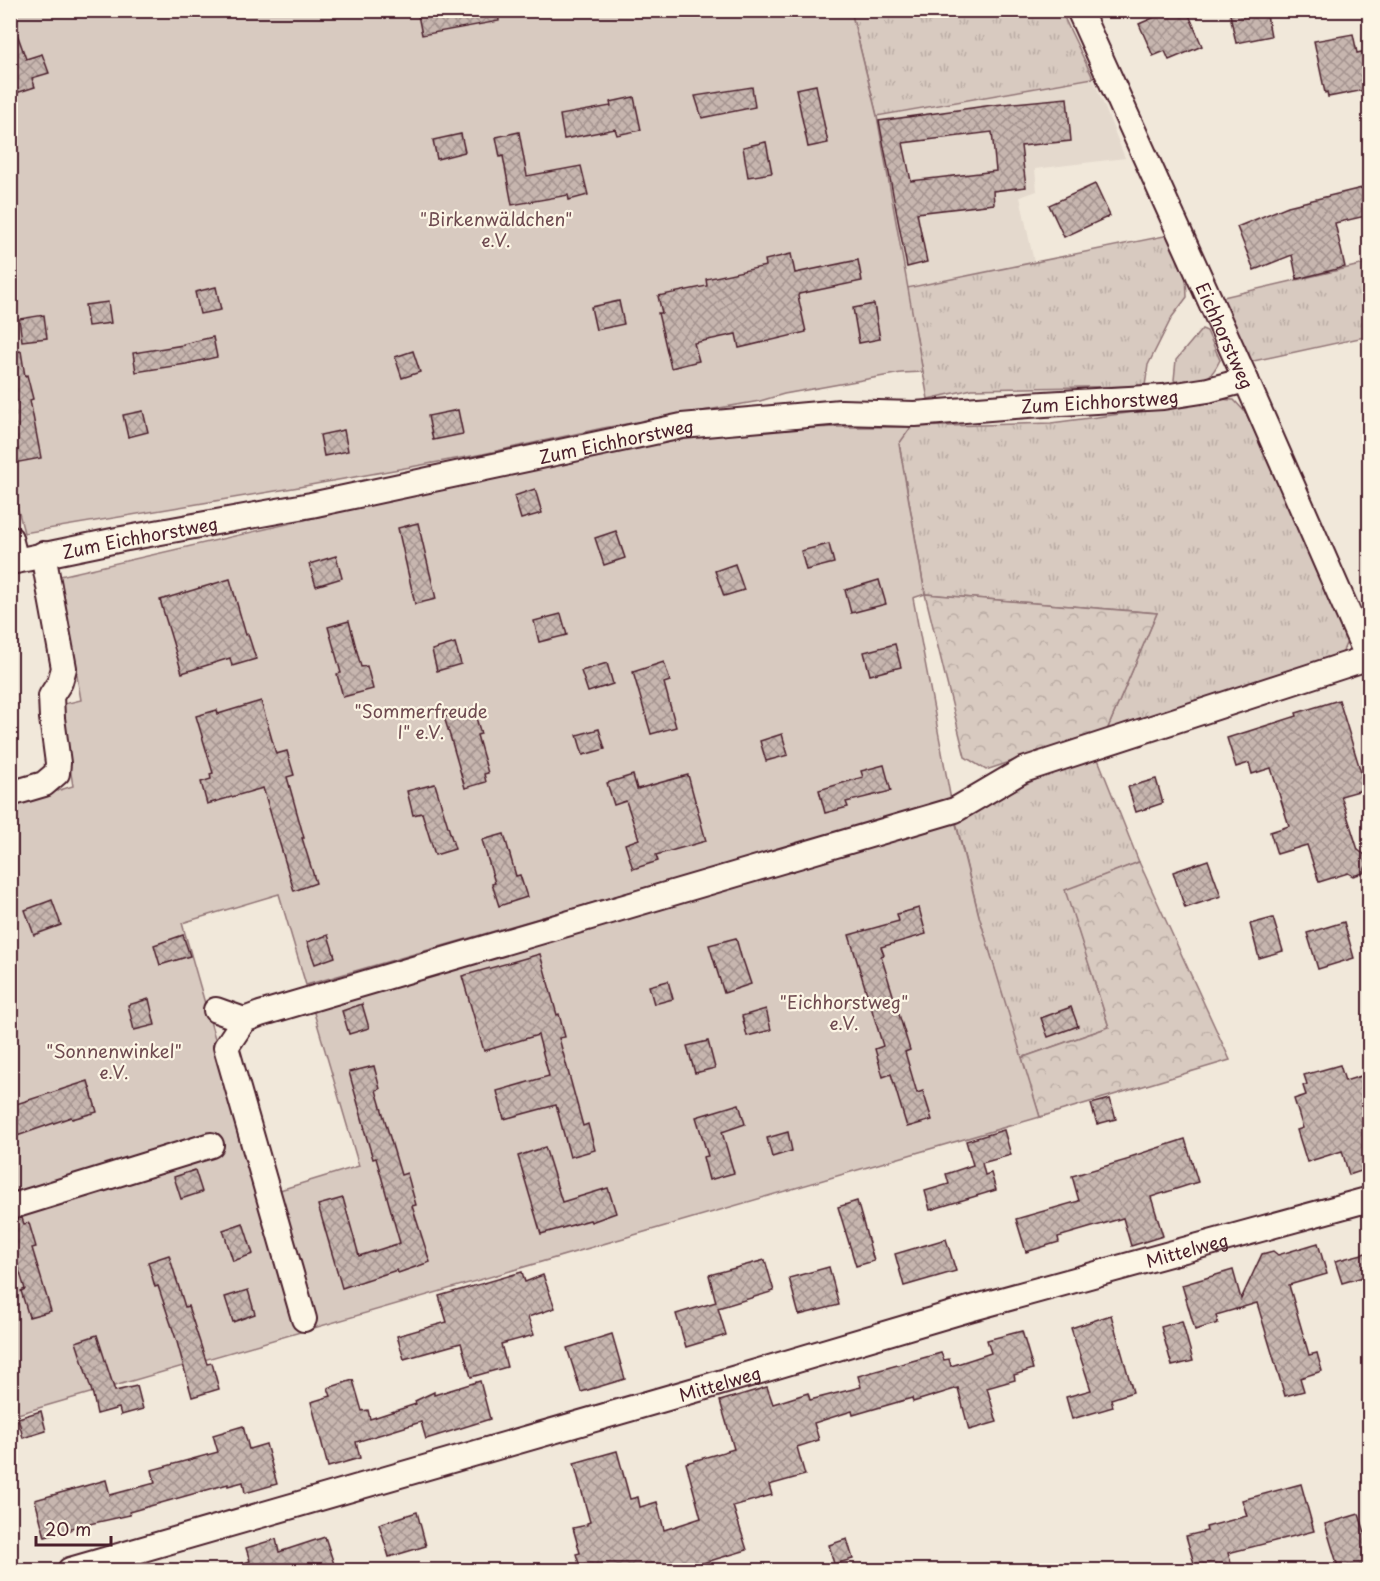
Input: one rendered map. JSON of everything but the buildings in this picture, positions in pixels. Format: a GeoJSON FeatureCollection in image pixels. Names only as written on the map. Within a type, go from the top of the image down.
{"type":"FeatureCollection","features":[{"type":"Feature","properties":{"kind":"street","name":"Eichhorstweg"},"geometry":{"type":"LineString","coordinates":[[1079,10],[1246,380],[1368,661]]}},
{"type":"Feature","properties":{"kind":"street","name":"Zum Eichhorstweg"},"geometry":{"type":"LineString","coordinates":[[10,538],[16,561],[43,554],[311,505],[682,426],[841,412],[915,414],[1163,397],[1208,390],[1246,380]]}},
{"type":"Feature","properties":{"kind":"street"},"geometry":{"type":"LineString","coordinates":[[10,794],[44,784],[57,773],[51,696],[60,682],[64,668],[43,554]]}},
{"type":"Feature","properties":{"kind":"street"},"geometry":{"type":"LineString","coordinates":[[216,1010],[244,1020],[406,970],[955,810],[1023,770],[1368,661]]}},
{"type":"Feature","properties":{"kind":"street"},"geometry":{"type":"LineString","coordinates":[[244,1020],[226,1047],[304,1319]]}},
{"type":"Feature","properties":{"kind":"street"},"geometry":{"type":"LineString","coordinates":[[10,1207],[211,1145]]}},
{"type":"Feature","properties":{"kind":"street","name":"Mittelweg"},"geometry":{"type":"LineString","coordinates":[[70,1570],[969,1309],[1370,1198]]}},
{"type":"Feature","properties":{"kind":"shaded area"},"geometry":{"type":"Polygon","coordinates":[[[1093,78],[1125,158],[1035,169],[1037,191],[1020,197],[1034,262],[907,288],[877,116],[1093,78]]]}},
{"type":"Feature","properties":{"kind":"green space","name":"\"Birkenwäldchen\" e.V."},"geometry":{"type":"Polygon","coordinates":[[[10,11],[851,11],[877,116],[923,372],[901,373],[784,394],[760,401],[603,428],[483,454],[299,487],[24,533],[10,477],[10,11]]]}},
{"type":"Feature","properties":{"kind":"green space"},"geometry":{"type":"Polygon","coordinates":[[[851,11],[1061,11],[1093,78],[877,116],[851,11]]]}},
{"type":"Feature","properties":{"kind":"green space"},"geometry":{"type":"Polygon","coordinates":[[[1169,235],[1186,275],[1187,297],[1172,317],[1148,365],[1145,386],[972,389],[928,399],[907,288],[1169,235]]]}},
{"type":"Feature","properties":{"kind":"green space"},"geometry":{"type":"Polygon","coordinates":[[[1369,263],[1369,336],[1249,362],[1219,298],[1369,263]]]}},
{"type":"Feature","properties":{"kind":"green space"},"geometry":{"type":"Polygon","coordinates":[[[1202,329],[1207,331],[1220,360],[1212,373],[1204,380],[1179,384],[1174,380],[1176,360],[1202,329]]]}},
{"type":"Feature","properties":{"kind":"green space"},"geometry":{"type":"Polygon","coordinates":[[[1217,399],[1234,400],[1246,413],[1349,636],[1341,656],[1107,730],[1157,613],[925,594],[899,443],[911,427],[1051,423],[1182,406],[1217,399]]]}},
{"type":"Feature","properties":{"kind":"green space"},"geometry":{"type":"Polygon","coordinates":[[[911,427],[899,444],[925,594],[913,598],[951,800],[306,985],[279,894],[182,923],[260,1196],[359,1166],[312,1006],[954,816],[979,916],[1040,1117],[11,1416],[11,805],[73,786],[60,705],[81,700],[60,576],[658,439],[752,430],[911,427]]]}},
{"type":"Feature","properties":{"kind":"green space"},"geometry":{"type":"Polygon","coordinates":[[[925,594],[1157,613],[1107,730],[986,770],[965,757],[925,594]]]}},
{"type":"Feature","properties":{"kind":"green space"},"geometry":{"type":"Polygon","coordinates":[[[1096,754],[1139,862],[1066,891],[1109,1027],[1021,1058],[979,916],[955,818],[1014,789],[1096,754]]]}},
{"type":"Feature","properties":{"kind":"green space"},"geometry":{"type":"Polygon","coordinates":[[[1139,862],[1230,1060],[1040,1117],[1021,1058],[1109,1027],[1065,890],[1139,862]]]}},
{"type":"Feature","properties":{"kind":"park label","name":"\"Sommerfreude I\" e.V."},"geometry":{"type":"Point","coordinates":[421,720]}},
{"type":"Feature","properties":{"kind":"park label","name":"\"Eichhorstweg\" e.V."},"geometry":{"type":"Point","coordinates":[844,1011]}},
{"type":"Feature","properties":{"kind":"park label","name":"\"Sonnenwinkel\" e.V."},"geometry":{"type":"Point","coordinates":[114,1060]}}]}
